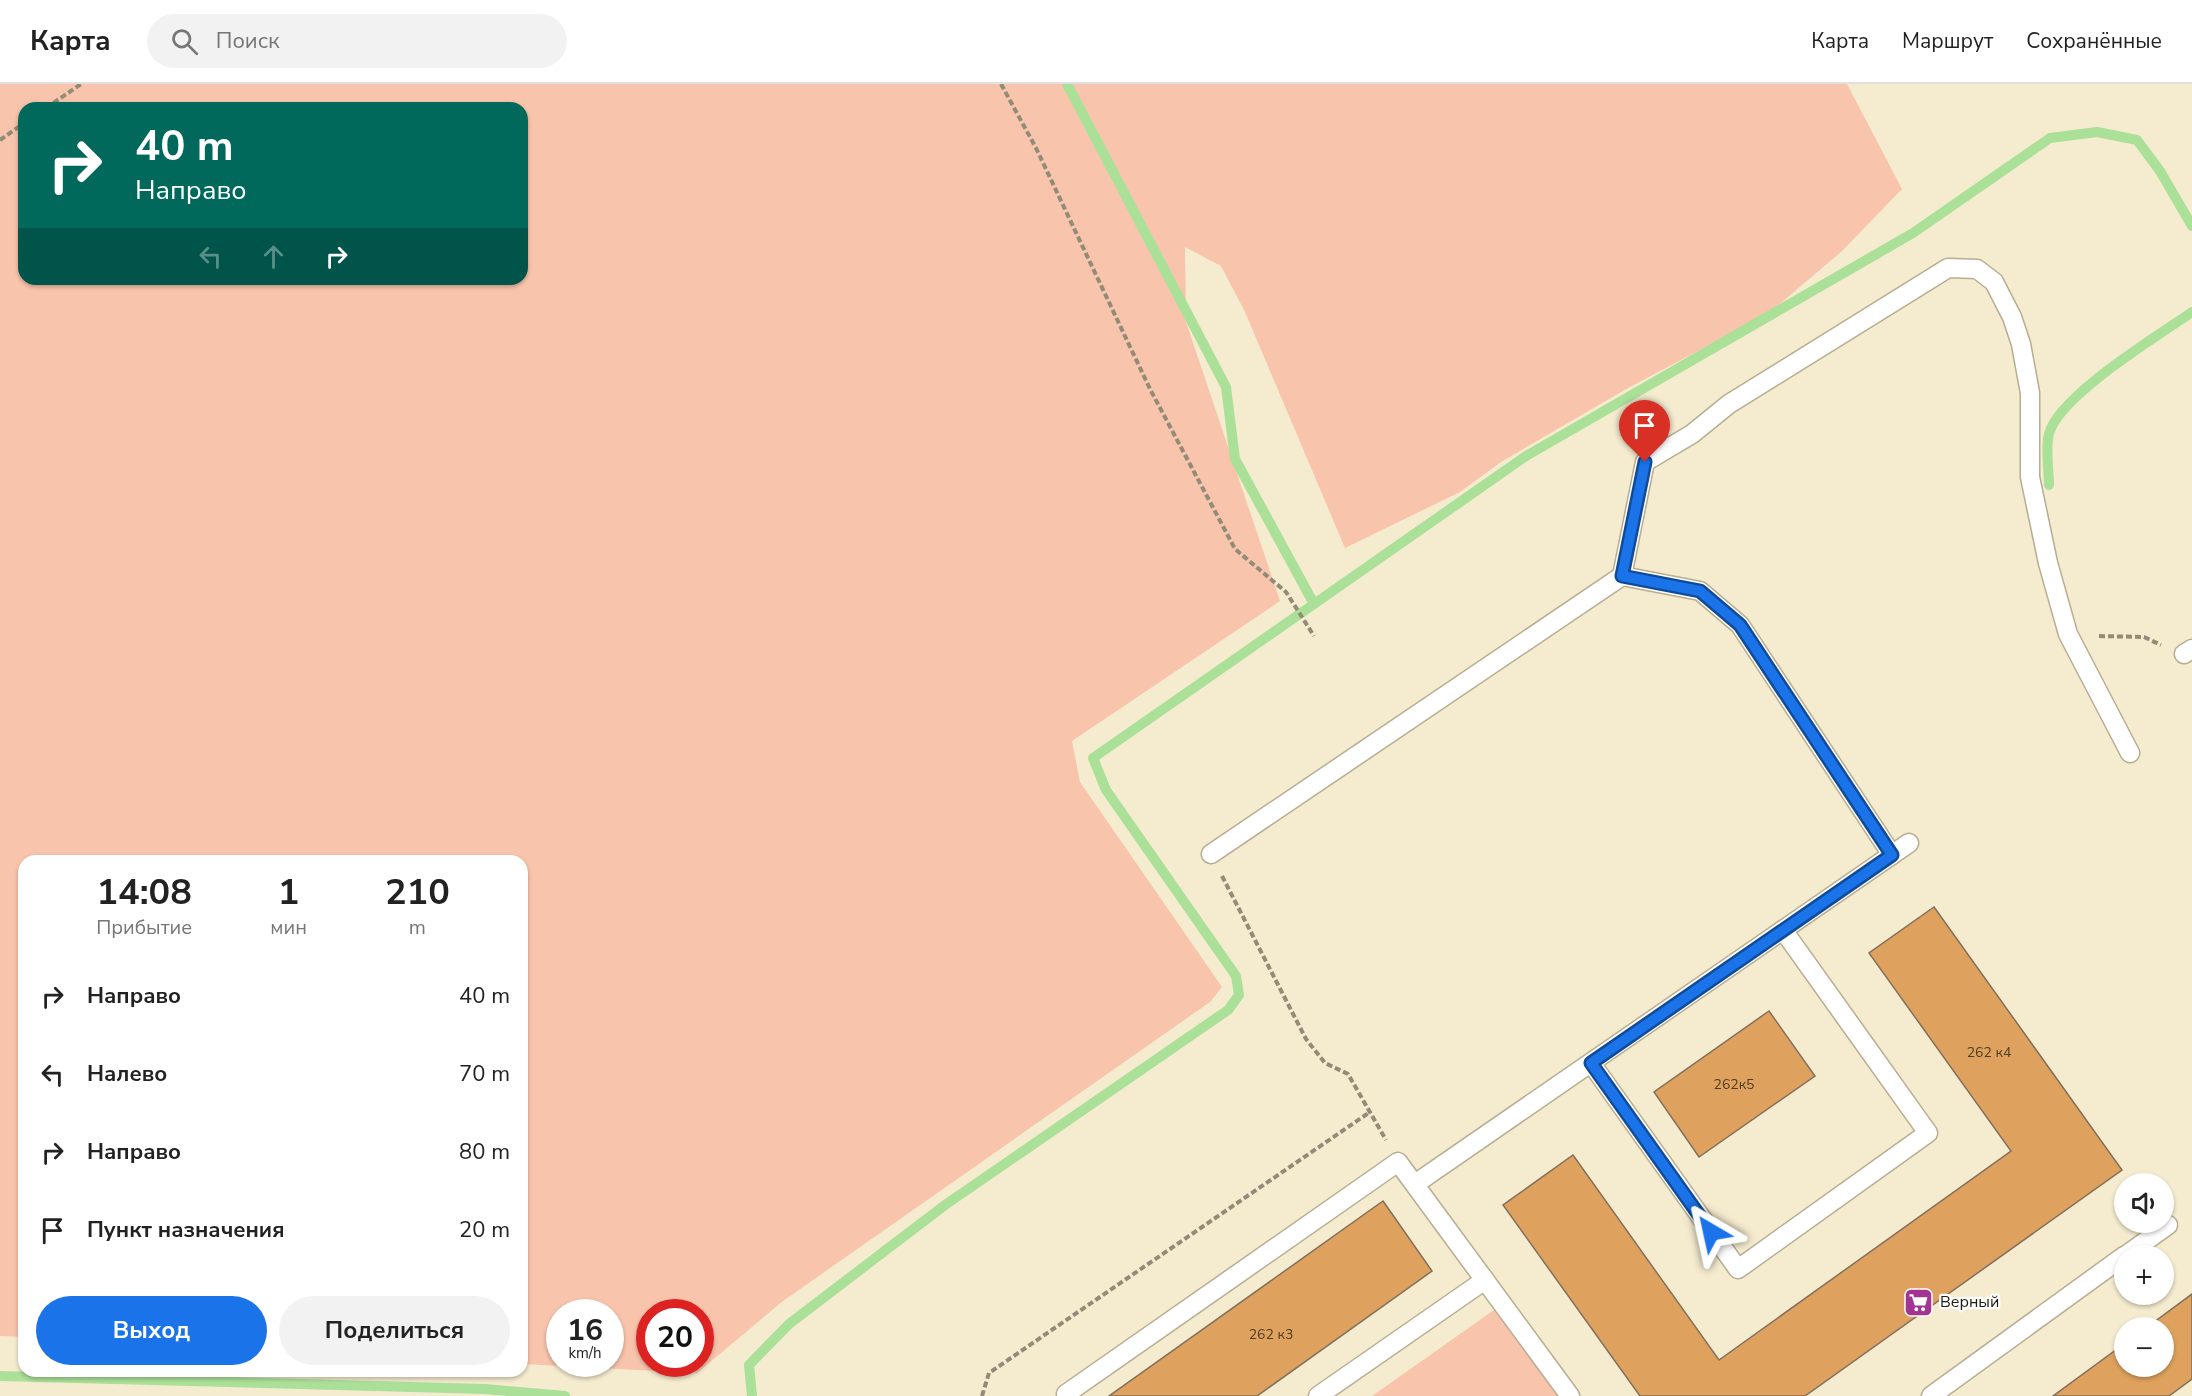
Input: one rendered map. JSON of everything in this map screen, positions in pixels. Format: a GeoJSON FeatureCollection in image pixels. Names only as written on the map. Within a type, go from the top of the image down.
{"type":"FeatureCollection","features":[{"type":"Feature","properties":{"kind":"lane"},"geometry":{"type":"LineString","coordinates":[[1211,854],[1622,576],[1645,462],[1692,434],[1729,404],[1948,268],[1977,269],[1994,282],[2012,317],[2021,344],[2030,393],[2030,477],[2048,563],[2068,634],[2130,753]]}},
{"type":"Feature","properties":{"kind":"lane"},"geometry":{"type":"LineString","coordinates":[[1622,576],[1700,591],[1740,625],[1892,855]]}},
{"type":"Feature","properties":{"kind":"lane"},"geometry":{"type":"LineString","coordinates":[[1415,1184],[1909,843]]}},
{"type":"Feature","properties":{"kind":"lane"},"geometry":{"type":"LineString","coordinates":[[1591,1063],[1738,1269],[1928,1134],[1783,930]]}},
{"type":"Feature","properties":{"kind":"lane"},"geometry":{"type":"LineString","coordinates":[[1066,1395],[1398,1162],[1570,1396]]}},
{"type":"Feature","properties":{"kind":"lane"},"geometry":{"type":"LineString","coordinates":[[2140,1245],[2157,1233]]}},
{"type":"Feature","properties":{"kind":"lane"},"geometry":{"type":"LineString","coordinates":[[1931,1396],[2114,1264]]}},
{"type":"Feature","properties":{"kind":"lane"},"geometry":{"type":"LineString","coordinates":[[1318,1396],[1485,1280]]}},
{"type":"Feature","properties":{"kind":"path"},"geometry":{"type":"LineString","coordinates":[[55,102],[81,84]]}},
{"type":"Feature","properties":{"kind":"path"},"geometry":{"type":"LineString","coordinates":[[1001,84],[1036,148],[1150,389],[1235,549],[1287,592],[1314,636]]}},
{"type":"Feature","properties":{"kind":"path"},"geometry":{"type":"LineString","coordinates":[[0,140],[18,127]]}},
{"type":"Feature","properties":{"kind":"path"},"geometry":{"type":"LineString","coordinates":[[2068,634],[2144,637],[2188,652]]}},
{"type":"Feature","properties":{"kind":"path"},"geometry":{"type":"LineString","coordinates":[[1211,854],[1306,1039],[1325,1063],[1348,1074],[1398,1162]]}},
{"type":"Feature","properties":{"kind":"path"},"geometry":{"type":"LineString","coordinates":[[982,1396],[990,1373],[1370,1112]]}},
{"type":"Feature","properties":{"kind":"shaded area"},"geometry":{"type":"Polygon","coordinates":[[[0,84],[1847,84],[1902,189],[1842,251],[1768,314],[1628,388],[1501,462],[1460,492],[1345,548],[1245,312],[1221,266],[1185,247],[1186,322],[1280,601],[1072,741],[1080,782],[1222,987],[1210,1002],[783,1301],[714,1359],[714,1299],[636,1299],[636,1370],[624,1369],[624,1299],[546,1299],[546,1365],[528,1364],[528,855],[18,855],[18,1337],[0,1336],[0,84]]]}},
{"type":"Feature","properties":{"kind":"shaded area"},"geometry":{"type":"Polygon","coordinates":[[[1494,1310],[1558,1396],[1372,1396],[1494,1310]]]}},
{"type":"Feature","properties":{"kind":"building"},"geometry":{"type":"Polygon","coordinates":[[[1934,907],[2122,1170],[2114,1173],[2114,1176],[1805,1396],[1640,1396],[1503,1205],[1573,1155],[1719,1360],[2011,1151],[1869,953],[1934,907]]]}},
{"type":"Feature","properties":{"kind":"building"},"geometry":{"type":"Polygon","coordinates":[[[1769,1011],[1815,1076],[1699,1157],[1654,1092],[1769,1011]]]}},
{"type":"Feature","properties":{"kind":"building"},"geometry":{"type":"Polygon","coordinates":[[[1383,1201],[1432,1271],[1257,1396],[1109,1396],[1383,1201]]]}},
{"type":"Feature","properties":{"kind":"building"},"geometry":{"type":"Polygon","coordinates":[[[2192,1294],[2192,1379],[2169,1396],[2053,1396],[2114,1351],[2114,1377],[2174,1377],[2174,1317],[2161,1317],[2192,1294]]]}},
{"type":"Feature","properties":{"kind":"waterway"},"geometry":{"type":"LineString","coordinates":[[752,1396],[749,1365],[789,1324],[945,1205],[1228,1010],[1239,995],[1236,976],[1106,790],[1093,758],[1314,604],[1235,459],[1226,387],[1067,84]]}},
{"type":"Feature","properties":{"kind":"waterway"},"geometry":{"type":"LineString","coordinates":[[1314,604],[1526,456],[1913,233],[2050,138],[2097,132],[2137,140],[2160,171],[2192,226]]}},
{"type":"Feature","properties":{"kind":"waterway"},"geometry":{"type":"LineString","coordinates":[[2049,485],[2047,453],[2049,434],[2056,419],[2070,402],[2134,351],[2192,312]]}},
{"type":"Feature","properties":{"kind":"waterway"},"geometry":{"type":"LineString","coordinates":[[0,1376],[18,1376]]}},
{"type":"Feature","properties":{"kind":"waterway"},"geometry":{"type":"LineString","coordinates":[[37,1377],[485,1389],[565,1396]]}},
{"type":"Feature","properties":{"kind":"place","name":"Верный"},"geometry":{"type":"Point","coordinates":[1919,1302]}},
{"type":"Feature","properties":{"kind":"route"},"geometry":{"type":"LineString","coordinates":[[1645,462],[1622,576],[1700,591],[1740,625],[1892,855],[1591,1063],[1711,1232]]}}]}
